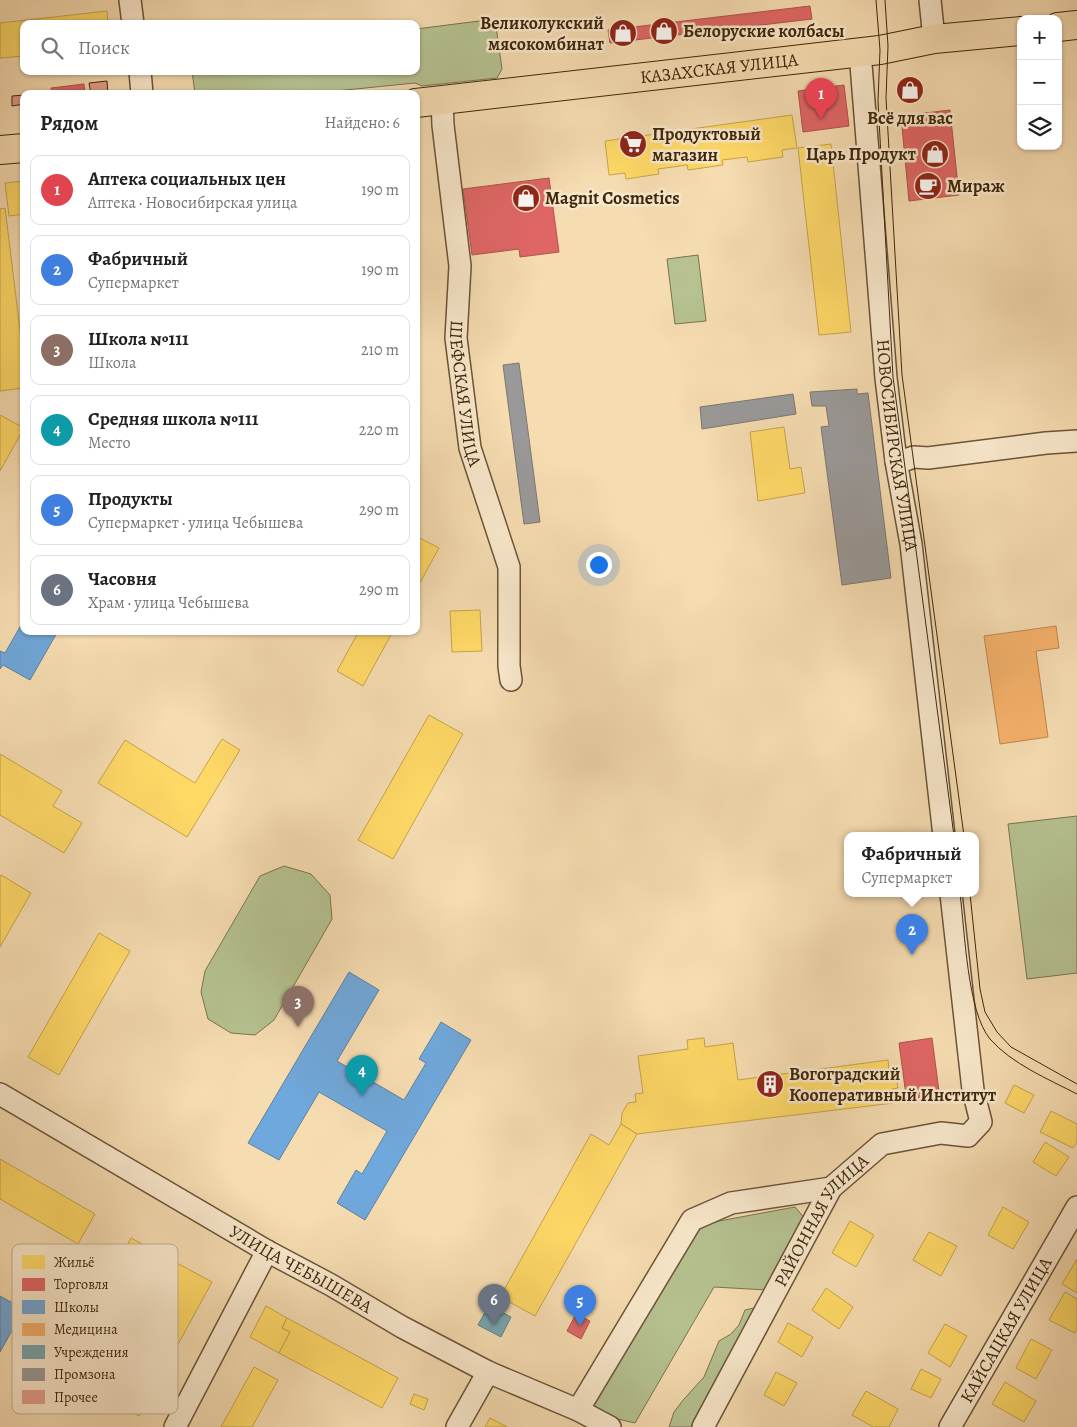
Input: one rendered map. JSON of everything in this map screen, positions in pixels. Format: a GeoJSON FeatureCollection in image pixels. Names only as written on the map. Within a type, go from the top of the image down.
{"type":"FeatureCollection","features":[{"type":"Feature","properties":{"kind":"main road"},"geometry":{"type":"LineString","coordinates":[[1062,27],[1077,25]]}},
{"type":"Feature","properties":{"kind":"main road","name":"КАЗАХСКАЯ УЛИЦА"},"geometry":{"type":"LineString","coordinates":[[429,102],[860,52],[934,39],[1017,31]]}},
{"type":"Feature","properties":{"kind":"main road"},"geometry":{"type":"LineString","coordinates":[[0,150],[20,148]]}},
{"type":"Feature","properties":{"kind":"street"},"geometry":{"type":"LineString","coordinates":[[130,0],[132,20]]}},
{"type":"Feature","properties":{"kind":"street"},"geometry":{"type":"LineString","coordinates":[[930,0],[934,39]]}},
{"type":"Feature","properties":{"kind":"street","name":"НОВОСИБИРСКАЯ УЛИЦА"},"geometry":{"type":"LineString","coordinates":[[860,52],[886,378],[896,461],[911,544],[944,832]]}},
{"type":"Feature","properties":{"kind":"street"},"geometry":{"type":"LineString","coordinates":[[140,75],[142,90]]}},
{"type":"Feature","properties":{"kind":"street","name":"ШЕФСКАЯ УЛИЦА"},"geometry":{"type":"LineString","coordinates":[[429,102],[443,125],[460,266],[456,338],[470,448],[509,567],[509,666],[511,680]]}},
{"type":"Feature","properties":{"kind":"street"},"geometry":{"type":"LineString","coordinates":[[896,461],[914,457],[928,458],[1046,443],[1077,441]]}},
{"type":"Feature","properties":{"kind":"street","name":"РАЙОННАЯ УЛИЦА"},"geometry":{"type":"LineString","coordinates":[[703,1427],[831,1188],[882,1144],[942,1133],[968,1136],[980,1122],[973,1090],[951,897]]}},
{"type":"Feature","properties":{"kind":"street","name":"УЛИЦА ЧЕБЫШЕВА"},"geometry":{"type":"LineString","coordinates":[[0,1094],[267,1251],[488,1372],[578,1410],[610,1427]]}},
{"type":"Feature","properties":{"kind":"street"},"geometry":{"type":"LineString","coordinates":[[578,1410],[692,1220],[731,1203],[831,1188]]}},
{"type":"Feature","properties":{"kind":"street","name":"КАЙСАЦКАЯ УЛИЦА"},"geometry":{"type":"LineString","coordinates":[[950,1427],[1077,1207]]}},
{"type":"Feature","properties":{"kind":"street"},"geometry":{"type":"LineString","coordinates":[[175,1427],[267,1251]]}},
{"type":"Feature","properties":{"kind":"street"},"geometry":{"type":"LineString","coordinates":[[457,1427],[488,1372]]}},
{"type":"Feature","properties":{"kind":"green space"},"geometry":{"type":"Polygon","coordinates":[[[495,19],[502,69],[497,78],[422,86],[415,83],[346,90],[194,90],[193,75],[420,75],[420,28],[495,19]]]}},
{"type":"Feature","properties":{"kind":"green space"},"geometry":{"type":"Polygon","coordinates":[[[698,255],[706,321],[675,324],[667,259],[698,255]]]}},
{"type":"Feature","properties":{"kind":"green space"},"geometry":{"type":"Polygon","coordinates":[[[1077,816],[1077,973],[1027,979],[1008,824],[1077,816]]]}},
{"type":"Feature","properties":{"kind":"green space"},"geometry":{"type":"Polygon","coordinates":[[[284,866],[311,874],[330,895],[332,919],[274,1020],[255,1035],[231,1033],[208,1019],[201,992],[205,971],[260,876],[284,866]]]}},
{"type":"Feature","properties":{"kind":"green space"},"geometry":{"type":"Polygon","coordinates":[[[795,1207],[806,1220],[767,1290],[714,1287],[635,1423],[578,1410],[692,1226],[795,1207]]]}},
{"type":"Feature","properties":{"kind":"green space"},"geometry":{"type":"Polygon","coordinates":[[[754,1308],[691,1427],[669,1427],[674,1412],[704,1377],[719,1341],[731,1334],[739,1325],[745,1310],[754,1308]]]}},
{"type":"Feature","properties":{"kind":"building: Жильё"},"geometry":{"type":"Polygon","coordinates":[[[107,11],[108,20],[27,20],[107,11]]]}},
{"type":"Feature","properties":{"kind":"building: Жильё"},"geometry":{"type":"Polygon","coordinates":[[[20,21],[20,56],[0,58],[0,23],[20,21]]]}},
{"type":"Feature","properties":{"kind":"building: Жильё"},"geometry":{"type":"Polygon","coordinates":[[[792,115],[797,148],[782,150],[783,157],[748,162],[747,157],[722,160],[723,165],[688,170],[687,165],[658,169],[659,174],[626,179],[625,173],[609,175],[605,141],[792,115]]]}},
{"type":"Feature","properties":{"kind":"building: Жильё"},"geometry":{"type":"Polygon","coordinates":[[[831,144],[851,332],[819,335],[798,148],[831,144]]]}},
{"type":"Feature","properties":{"kind":"building: Жильё"},"geometry":{"type":"Polygon","coordinates":[[[20,181],[20,215],[9,216],[5,183],[20,181]]]}},
{"type":"Feature","properties":{"kind":"building: Жильё"},"geometry":{"type":"Polygon","coordinates":[[[5,208],[20,330],[20,388],[0,391],[0,209],[5,208]]]}},
{"type":"Feature","properties":{"kind":"building: Жильё"},"geometry":{"type":"Polygon","coordinates":[[[0,415],[20,426],[20,435],[0,471],[0,415]]]}},
{"type":"Feature","properties":{"kind":"building: Жильё"},"geometry":{"type":"Polygon","coordinates":[[[784,427],[790,469],[801,467],[805,493],[758,501],[750,432],[784,427]]]}},
{"type":"Feature","properties":{"kind":"building: Жильё"},"geometry":{"type":"Polygon","coordinates":[[[420,538],[439,548],[420,583],[420,538]]]}},
{"type":"Feature","properties":{"kind":"building: Жильё"},"geometry":{"type":"Polygon","coordinates":[[[480,610],[482,651],[452,652],[450,611],[480,610]]]}},
{"type":"Feature","properties":{"kind":"building: Жильё"},"geometry":{"type":"Polygon","coordinates":[[[357,635],[391,635],[363,686],[337,671],[357,635]]]}},
{"type":"Feature","properties":{"kind":"building: Жильё"},"geometry":{"type":"Polygon","coordinates":[[[429,715],[463,734],[393,859],[358,840],[429,715]]]}},
{"type":"Feature","properties":{"kind":"building: Жильё"},"geometry":{"type":"Polygon","coordinates":[[[222,739],[240,750],[187,837],[98,783],[125,740],[195,783],[222,739]]]}},
{"type":"Feature","properties":{"kind":"building: Жильё"},"geometry":{"type":"Polygon","coordinates":[[[0,754],[62,791],[53,806],[82,823],[64,853],[0,815],[0,754]]]}},
{"type":"Feature","properties":{"kind":"building: Жильё"},"geometry":{"type":"Polygon","coordinates":[[[1,875],[31,893],[0,947],[0,877],[1,875]]]}},
{"type":"Feature","properties":{"kind":"building: Жильё"},"geometry":{"type":"Polygon","coordinates":[[[99,933],[130,951],[59,1075],[28,1057],[99,933]]]}},
{"type":"Feature","properties":{"kind":"building: Жильё","name":"Вогоградский Кооперативный Институт"},"geometry":{"type":"Polygon","coordinates":[[[704,1038],[705,1047],[733,1043],[738,1080],[888,1060],[889,1071],[895,1070],[898,1088],[892,1089],[894,1103],[637,1134],[621,1124],[622,1113],[628,1103],[636,1102],[635,1094],[643,1093],[638,1056],[688,1049],[687,1040],[704,1038]]]}},
{"type":"Feature","properties":{"kind":"building: Жильё"},"geometry":{"type":"Polygon","coordinates":[[[1014,1085],[1034,1095],[1024,1113],[1005,1103],[1014,1085]]]}},
{"type":"Feature","properties":{"kind":"building: Жильё"},"geometry":{"type":"Polygon","coordinates":[[[1051,1111],[1077,1124],[1077,1142],[1073,1148],[1040,1132],[1051,1111]]]}},
{"type":"Feature","properties":{"kind":"building: Жильё"},"geometry":{"type":"Polygon","coordinates":[[[621,1124],[637,1134],[535,1316],[500,1297],[591,1134],[609,1145],[621,1124]]]}},
{"type":"Feature","properties":{"kind":"building: Жильё"},"geometry":{"type":"Polygon","coordinates":[[[1045,1142],[1069,1157],[1056,1176],[1033,1162],[1045,1142]]]}},
{"type":"Feature","properties":{"kind":"building: Жильё"},"geometry":{"type":"Polygon","coordinates":[[[0,1159],[95,1214],[78,1244],[0,1199],[0,1159]]]}},
{"type":"Feature","properties":{"kind":"building: Жильё"},"geometry":{"type":"Polygon","coordinates":[[[1003,1207],[1029,1222],[1013,1249],[988,1235],[1003,1207]]]}},
{"type":"Feature","properties":{"kind":"building: Жильё"},"geometry":{"type":"Polygon","coordinates":[[[850,1221],[874,1235],[856,1267],[832,1253],[850,1221]]]}},
{"type":"Feature","properties":{"kind":"building: Жильё"},"geometry":{"type":"Polygon","coordinates":[[[929,1232],[957,1246],[941,1276],[913,1260],[929,1232]]]}},
{"type":"Feature","properties":{"kind":"building: Жильё"},"geometry":{"type":"Polygon","coordinates":[[[131,1238],[142,1244],[128,1244],[131,1238]]]}},
{"type":"Feature","properties":{"kind":"building: Жильё"},"geometry":{"type":"Polygon","coordinates":[[[1077,1259],[1077,1293],[1062,1284],[1077,1259]]]}},
{"type":"Feature","properties":{"kind":"building: Жильё"},"geometry":{"type":"Polygon","coordinates":[[[178,1264],[212,1282],[178,1344],[178,1264]]]}},
{"type":"Feature","properties":{"kind":"building: Жильё"},"geometry":{"type":"Polygon","coordinates":[[[826,1288],[853,1307],[839,1329],[812,1310],[826,1288]]]}},
{"type":"Feature","properties":{"kind":"building: Жильё"},"geometry":{"type":"Polygon","coordinates":[[[1065,1292],[1077,1299],[1077,1329],[1075,1333],[1049,1320],[1065,1292]]]}},
{"type":"Feature","properties":{"kind":"building: Жильё"},"geometry":{"type":"Polygon","coordinates":[[[266,1306],[287,1318],[282,1328],[290,1332],[279,1353],[250,1337],[266,1306]]]}},
{"type":"Feature","properties":{"kind":"building: Жильё"},"geometry":{"type":"Polygon","coordinates":[[[287,1318],[398,1378],[382,1408],[279,1353],[290,1332],[282,1328],[287,1318]]]}},
{"type":"Feature","properties":{"kind":"building: Жильё"},"geometry":{"type":"Polygon","coordinates":[[[788,1323],[813,1337],[802,1357],[778,1342],[788,1323]]]}},
{"type":"Feature","properties":{"kind":"building: Жильё"},"geometry":{"type":"Polygon","coordinates":[[[945,1324],[967,1336],[950,1367],[928,1353],[945,1324]]]}},
{"type":"Feature","properties":{"kind":"building: Жильё"},"geometry":{"type":"Polygon","coordinates":[[[1031,1339],[1052,1350],[1036,1379],[1016,1368],[1031,1339]]]}},
{"type":"Feature","properties":{"kind":"building: Жильё"},"geometry":{"type":"Polygon","coordinates":[[[254,1367],[278,1380],[252,1427],[221,1427],[254,1367]]]}},
{"type":"Feature","properties":{"kind":"building: Жильё"},"geometry":{"type":"Polygon","coordinates":[[[921,1369],[941,1379],[931,1398],[911,1389],[921,1369]]]}},
{"type":"Feature","properties":{"kind":"building: Жильё"},"geometry":{"type":"Polygon","coordinates":[[[776,1372],[797,1383],[784,1406],[764,1395],[776,1372]]]}},
{"type":"Feature","properties":{"kind":"building: Жильё"},"geometry":{"type":"Polygon","coordinates":[[[1005,1382],[1036,1401],[1024,1422],[992,1404],[1005,1382]]]}},
{"type":"Feature","properties":{"kind":"building: Жильё"},"geometry":{"type":"Polygon","coordinates":[[[866,1391],[898,1409],[889,1427],[873,1427],[852,1415],[866,1391]]]}},
{"type":"Feature","properties":{"kind":"building: Жильё"},"geometry":{"type":"Polygon","coordinates":[[[414,1394],[428,1399],[424,1410],[410,1404],[414,1394]]]}},
{"type":"Feature","properties":{"kind":"building: Жильё"},"geometry":{"type":"Polygon","coordinates":[[[490,1418],[507,1427],[485,1427],[490,1418]]]}},
{"type":"Feature","properties":{"kind":"building: Торговля"},"geometry":{"type":"Polygon","coordinates":[[[810,6],[812,19],[610,43],[608,30],[810,6]]]}},
{"type":"Feature","properties":{"kind":"building: Торговля"},"geometry":{"type":"Polygon","coordinates":[[[84,84],[85,90],[51,90],[51,88],[84,84]]]}},
{"type":"Feature","properties":{"kind":"building: Торговля"},"geometry":{"type":"Polygon","coordinates":[[[844,85],[849,126],[803,132],[798,91],[844,85]]]}},
{"type":"Feature","properties":{"kind":"building: Торговля","name":"Всё для вас"},"geometry":{"type":"Polygon","coordinates":[[[915,85],[916,94],[904,96],[903,86],[915,85]]]}},
{"type":"Feature","properties":{"kind":"building: Торговля"},"geometry":{"type":"Polygon","coordinates":[[[950,110],[959,195],[909,201],[901,116],[950,110]]]}},
{"type":"Feature","properties":{"kind":"building: Торговля"},"geometry":{"type":"Polygon","coordinates":[[[549,178],[559,252],[520,257],[519,249],[472,255],[463,189],[549,178]]]}},
{"type":"Feature","properties":{"kind":"building: Торговля"},"geometry":{"type":"Polygon","coordinates":[[[932,1038],[940,1099],[907,1103],[899,1043],[932,1038]]]}},
{"type":"Feature","properties":{"kind":"building: Торговля"},"geometry":{"type":"Polygon","coordinates":[[[576,1314],[590,1321],[581,1339],[567,1331],[576,1314]]]}},
{"type":"Feature","properties":{"kind":"building: Школы"},"geometry":{"type":"Polygon","coordinates":[[[20,627],[20,635],[56,635],[30,680],[3,665],[0,669],[0,651],[5,653],[20,627]]]}},
{"type":"Feature","properties":{"kind":"building: Школы"},"geometry":{"type":"Polygon","coordinates":[[[349,972],[379,990],[337,1061],[404,1100],[426,1063],[419,1059],[441,1022],[471,1040],[365,1220],[337,1203],[356,1170],[362,1174],[387,1131],[319,1092],[279,1160],[248,1143],[349,972]]]}},
{"type":"Feature","properties":{"kind":"building: Школы"},"geometry":{"type":"Polygon","coordinates":[[[0,1296],[12,1302],[12,1330],[0,1352],[0,1296]]]}},
{"type":"Feature","properties":{"kind":"building: Медицина"},"geometry":{"type":"Polygon","coordinates":[[[1056,626],[1059,648],[1036,651],[1048,737],[1000,744],[984,636],[1056,626]]]}},
{"type":"Feature","properties":{"kind":"building: Учреждения"},"geometry":{"type":"Polygon","coordinates":[[[489,1305],[511,1317],[501,1337],[478,1325],[489,1305]]]}},
{"type":"Feature","properties":{"kind":"building: Промзона"},"geometry":{"type":"Polygon","coordinates":[[[519,363],[540,522],[524,524],[503,365],[519,363]]]}},
{"type":"Feature","properties":{"kind":"building: Промзона"},"geometry":{"type":"Polygon","coordinates":[[[857,389],[857,394],[868,393],[891,578],[842,585],[821,427],[829,426],[826,406],[812,406],[810,392],[857,389]]]}},
{"type":"Feature","properties":{"kind":"building: Промзона"},"geometry":{"type":"Polygon","coordinates":[[[793,394],[796,414],[702,429],[700,407],[793,394]]]}},
{"type":"Feature","properties":{"kind":"building: Прочее"},"geometry":{"type":"Polygon","coordinates":[[[107,81],[108,90],[90,90],[89,83],[107,81]]]}},
{"type":"Feature","properties":{"kind":"building: Прочее"},"geometry":{"type":"Polygon","coordinates":[[[20,95],[20,105],[12,106],[12,96],[20,95]]]}},
{"type":"Feature","properties":{"kind":"tram line"},"geometry":{"type":"LineString","coordinates":[[876,0],[880,50],[878,101],[893,377],[953,832]]}},
{"type":"Feature","properties":{"kind":"tram line"},"geometry":{"type":"LineString","coordinates":[[885,0],[888,46],[886,98],[902,375],[963,832]]}},
{"type":"Feature","properties":{"kind":"tram line"},"geometry":{"type":"LineString","coordinates":[[960,897],[968,970],[976,1010],[982,1026],[990,1039],[1009,1056],[1077,1094]]}},
{"type":"Feature","properties":{"kind":"tram line"},"geometry":{"type":"LineString","coordinates":[[970,897],[980,989],[985,1012],[997,1032],[1011,1047],[1077,1084]]}},
{"type":"Feature","properties":{"kind":"place","name":"Белоруские колбасы"},"geometry":{"type":"Point","coordinates":[664,31]}},
{"type":"Feature","properties":{"kind":"place","name":"Великолукский мясокомбинат"},"geometry":{"type":"Point","coordinates":[623,33]}},
{"type":"Feature","properties":{"kind":"place","name":"Всё для вас"},"geometry":{"type":"Point","coordinates":[910,90]}},
{"type":"Feature","properties":{"kind":"place","name":"Аптека социальных цен"},"geometry":{"type":"Point","coordinates":[821,119]}},
{"type":"Feature","properties":{"kind":"place","name":"Продуктовый магазин"},"geometry":{"type":"Point","coordinates":[633,144]}},
{"type":"Feature","properties":{"kind":"place","name":"Царь Продукт"},"geometry":{"type":"Point","coordinates":[935,154]}},
{"type":"Feature","properties":{"kind":"place","name":"Мираж"},"geometry":{"type":"Point","coordinates":[928,186]}},
{"type":"Feature","properties":{"kind":"place","name":"Magnit Cosmetics"},"geometry":{"type":"Point","coordinates":[526,198]}},
{"type":"Feature","properties":{"kind":"place","name":"Фабричный"},"geometry":{"type":"Point","coordinates":[912,955]}},
{"type":"Feature","properties":{"kind":"place","name":"Школа №111"},"geometry":{"type":"Point","coordinates":[298,1027]}},
{"type":"Feature","properties":{"kind":"place","name":"Вогоградский Кооперативный Институт"},"geometry":{"type":"Point","coordinates":[770,1084]}},
{"type":"Feature","properties":{"kind":"place","name":"Средняя школа №111"},"geometry":{"type":"Point","coordinates":[362,1096]}},
{"type":"Feature","properties":{"kind":"place","name":"Часовня"},"geometry":{"type":"Point","coordinates":[494,1325]}},
{"type":"Feature","properties":{"kind":"place","name":"Продукты"},"geometry":{"type":"Point","coordinates":[580,1326]}}]}
